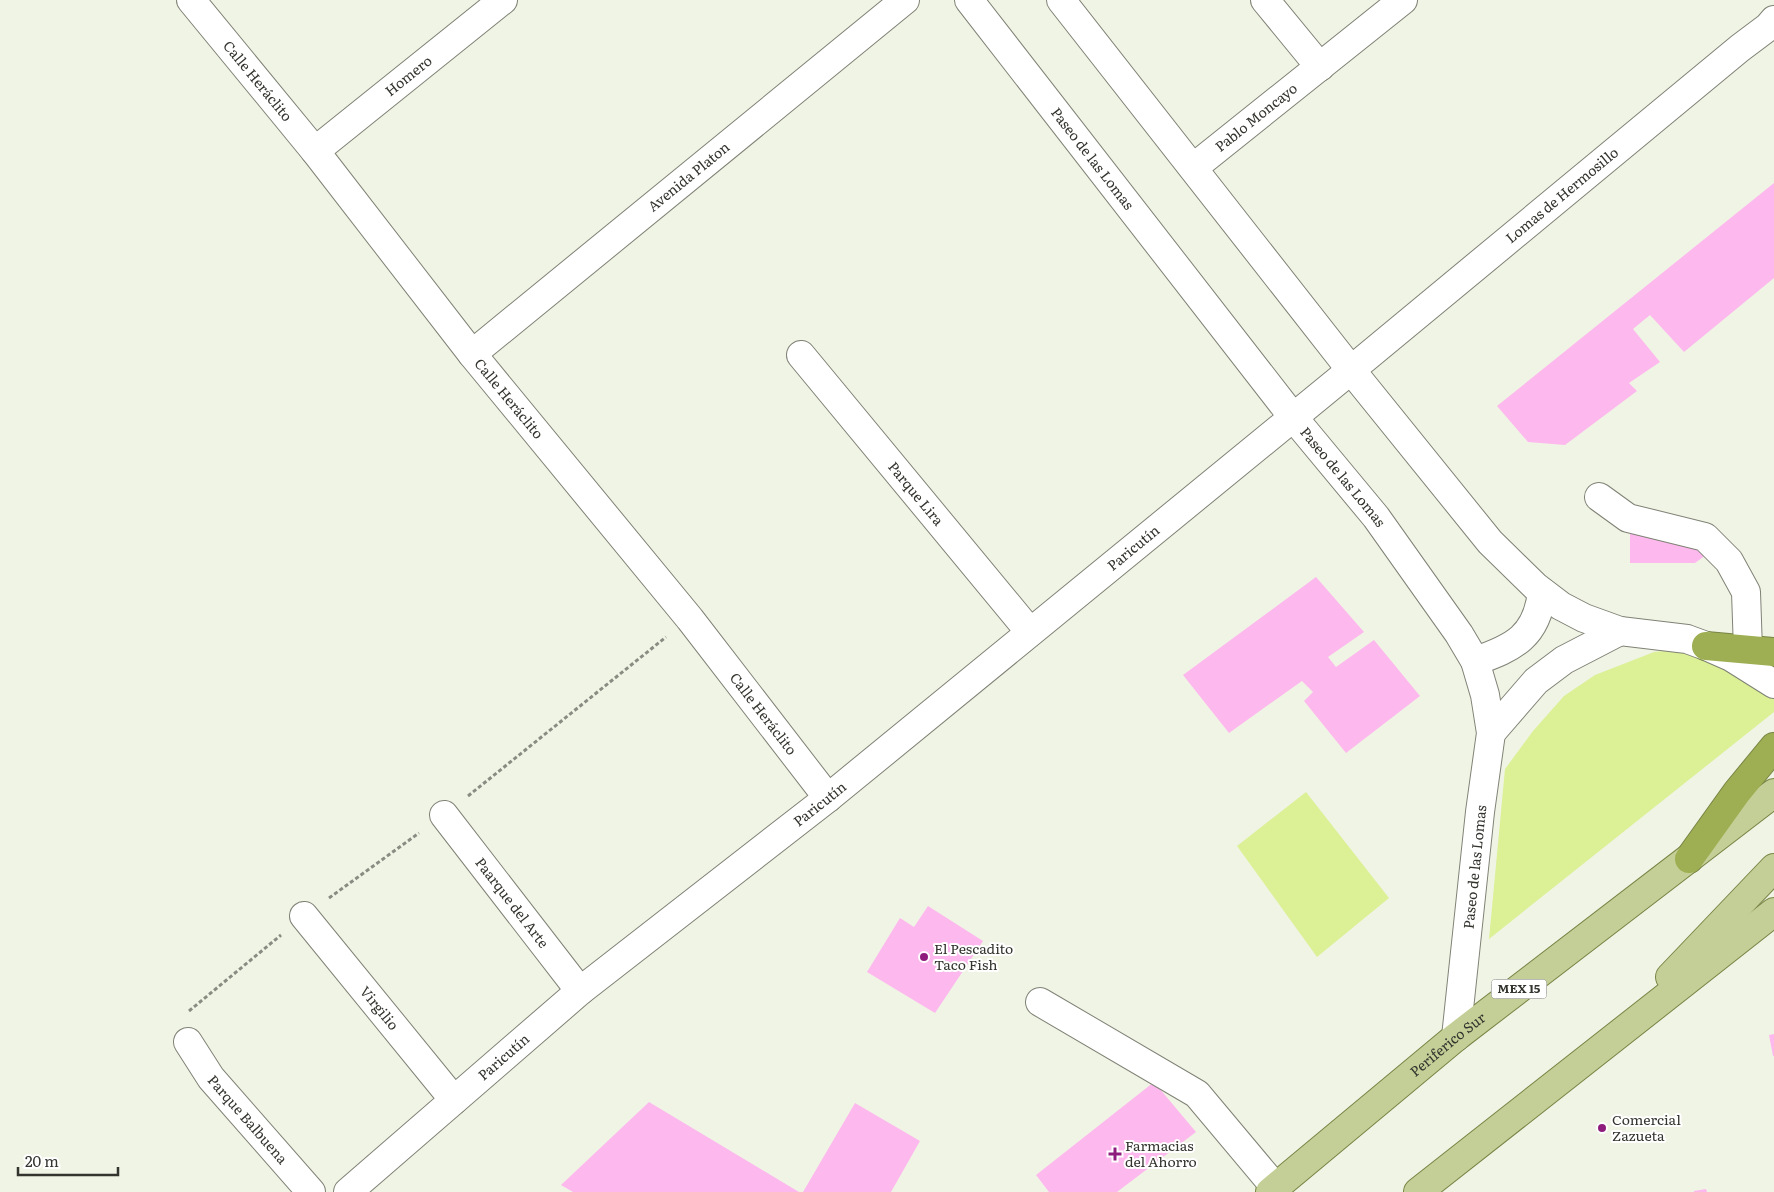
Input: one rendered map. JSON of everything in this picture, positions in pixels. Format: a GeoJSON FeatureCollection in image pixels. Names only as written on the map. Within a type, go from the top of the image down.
{"type":"FeatureCollection","features":[{"type":"Feature","properties":{"kind":"highway"},"geometry":{"type":"LineString","coordinates":[[1706,646],[1761,651]]}},
{"type":"Feature","properties":{"kind":"highway"},"geometry":{"type":"LineString","coordinates":[[1688,859],[1737,792],[1774,747]]}},
{"type":"Feature","properties":{"kind":"main road","name":"Periferico Sur"},"geometry":{"type":"LineString","coordinates":[[1272,1190],[1456,1037],[1774,793]]}},
{"type":"Feature","properties":{"kind":"main road"},"geometry":{"type":"LineString","coordinates":[[1596,1053],[1774,868]]}},
{"type":"Feature","properties":{"kind":"main road"},"geometry":{"type":"LineString","coordinates":[[1418,1192],[1774,912]]}},
{"type":"Feature","properties":{"kind":"street","name":"Calle Heráclito"},"geometry":{"type":"LineString","coordinates":[[191,0],[315,151],[472,354],[690,619],[828,798]]}},
{"type":"Feature","properties":{"kind":"street","name":"Homero"},"geometry":{"type":"LineString","coordinates":[[315,151],[503,0]]}},
{"type":"Feature","properties":{"kind":"street","name":"Avenida Platon"},"geometry":{"type":"LineString","coordinates":[[472,354],[905,0]]}},
{"type":"Feature","properties":{"kind":"street","name":"Paseo de las Lomas"},"geometry":{"type":"LineString","coordinates":[[969,0],[1293,417],[1376,518],[1459,634],[1475,661],[1485,695],[1491,734],[1480,812],[1456,1037]]}},
{"type":"Feature","properties":{"kind":"street"},"geometry":{"type":"LineString","coordinates":[[1061,0],[1351,370],[1490,542],[1542,592],[1560,606],[1584,618],[1620,631],[1687,639],[1706,646],[1731,657],[1774,684]]}},
{"type":"Feature","properties":{"kind":"street"},"geometry":{"type":"LineString","coordinates":[[1265,0],[1320,67]]}},
{"type":"Feature","properties":{"kind":"street","name":"Pablo Moncayo"},"geometry":{"type":"LineString","coordinates":[[1193,168],[1403,0]]}},
{"type":"Feature","properties":{"kind":"street","name":"Lomas de Hermosillo"},"geometry":{"type":"LineString","coordinates":[[1293,417],[1740,48],[1768,27],[1774,20]]}},
{"type":"Feature","properties":{"kind":"street","name":"Parque Lira"},"geometry":{"type":"LineString","coordinates":[[801,355],[1030,632]]}},
{"type":"Feature","properties":{"kind":"street","name":"Paricutín"},"geometry":{"type":"LineString","coordinates":[[348,1192],[580,991],[828,798],[1293,417]]}},
{"type":"Feature","properties":{"kind":"street"},"geometry":{"type":"LineString","coordinates":[[1599,497],[1628,518],[1705,536],[1729,560],[1746,592],[1761,651]]}},
{"type":"Feature","properties":{"kind":"street"},"geometry":{"type":"LineString","coordinates":[[1475,661],[1507,649],[1521,639],[1532,627],[1540,609],[1542,592]]}},
{"type":"Feature","properties":{"kind":"street"},"geometry":{"type":"LineString","coordinates":[[1491,734],[1536,681],[1564,660],[1620,631]]}},
{"type":"Feature","properties":{"kind":"street","name":"Paarque del Arte"},"geometry":{"type":"LineString","coordinates":[[444,815],[580,991]]}},
{"type":"Feature","properties":{"kind":"street","name":"Virgilio"},"geometry":{"type":"LineString","coordinates":[[304,916],[454,1100]]}},
{"type":"Feature","properties":{"kind":"street"},"geometry":{"type":"LineString","coordinates":[[1040,1002],[1198,1094],[1272,1190]]}},
{"type":"Feature","properties":{"kind":"street","name":"Parque Balbuena"},"geometry":{"type":"LineString","coordinates":[[188,1042],[211,1078],[311,1192]]}},
{"type":"Feature","properties":{"kind":"green space"},"geometry":{"type":"Polygon","coordinates":[[[1691,648],[1774,694],[1774,712],[1489,939],[1505,769],[1533,731],[1564,696],[1595,675],[1654,652],[1691,648]]]}},
{"type":"Feature","properties":{"kind":"green space"},"geometry":{"type":"Polygon","coordinates":[[[1306,792],[1389,898],[1317,957],[1237,846],[1306,792]]]}},
{"type":"Feature","properties":{"kind":"building"},"geometry":{"type":"Polygon","coordinates":[[[1774,183],[1774,278],[1684,352],[1650,315],[1633,329],[1660,362],[1629,383],[1637,391],[1565,445],[1528,442],[1497,406],[1774,183]]]}},
{"type":"Feature","properties":{"kind":"building"},"geometry":{"type":"Polygon","coordinates":[[[1630,530],[1721,544],[1695,563],[1630,563],[1630,530]]]}},
{"type":"Feature","properties":{"kind":"building"},"geometry":{"type":"Polygon","coordinates":[[[1316,577],[1364,632],[1328,657],[1336,667],[1374,640],[1420,696],[1346,753],[1304,701],[1313,692],[1302,681],[1229,733],[1183,675],[1316,577]]]}},
{"type":"Feature","properties":{"kind":"building","name":"El Pescadito Taco Fish"},"geometry":{"type":"Polygon","coordinates":[[[928,906],[983,941],[935,1013],[867,972],[900,918],[914,927],[928,906]]]}},
{"type":"Feature","properties":{"kind":"building"},"geometry":{"type":"Polygon","coordinates":[[[1774,1034],[1774,1056],[1773,1056],[1769,1035],[1774,1034]]]}},
{"type":"Feature","properties":{"kind":"building","name":"Farmacias del Ahorro"},"geometry":{"type":"Polygon","coordinates":[[[1154,1082],[1196,1132],[1117,1192],[1049,1192],[1036,1175],[1154,1082]]]}},
{"type":"Feature","properties":{"kind":"building"},"geometry":{"type":"Polygon","coordinates":[[[649,1102],[799,1192],[573,1192],[561,1185],[649,1102]]]}},
{"type":"Feature","properties":{"kind":"building"},"geometry":{"type":"Polygon","coordinates":[[[855,1103],[920,1141],[891,1192],[803,1192],[855,1103]]]}},
{"type":"Feature","properties":{"kind":"building"},"geometry":{"type":"Polygon","coordinates":[[[1706,1189],[1707,1192],[1694,1192],[1694,1191],[1706,1189]]]}},
{"type":"Feature","properties":{"kind":"place","name":"El Pescadito Taco Fish"},"geometry":{"type":"Point","coordinates":[924,957]}},
{"type":"Feature","properties":{"kind":"place","name":"Comercial Zazueta"},"geometry":{"type":"Point","coordinates":[1602,1128]}},
{"type":"Feature","properties":{"kind":"place","name":"Farmacias del Ahorro"},"geometry":{"type":"Point","coordinates":[1115,1154]}}]}
